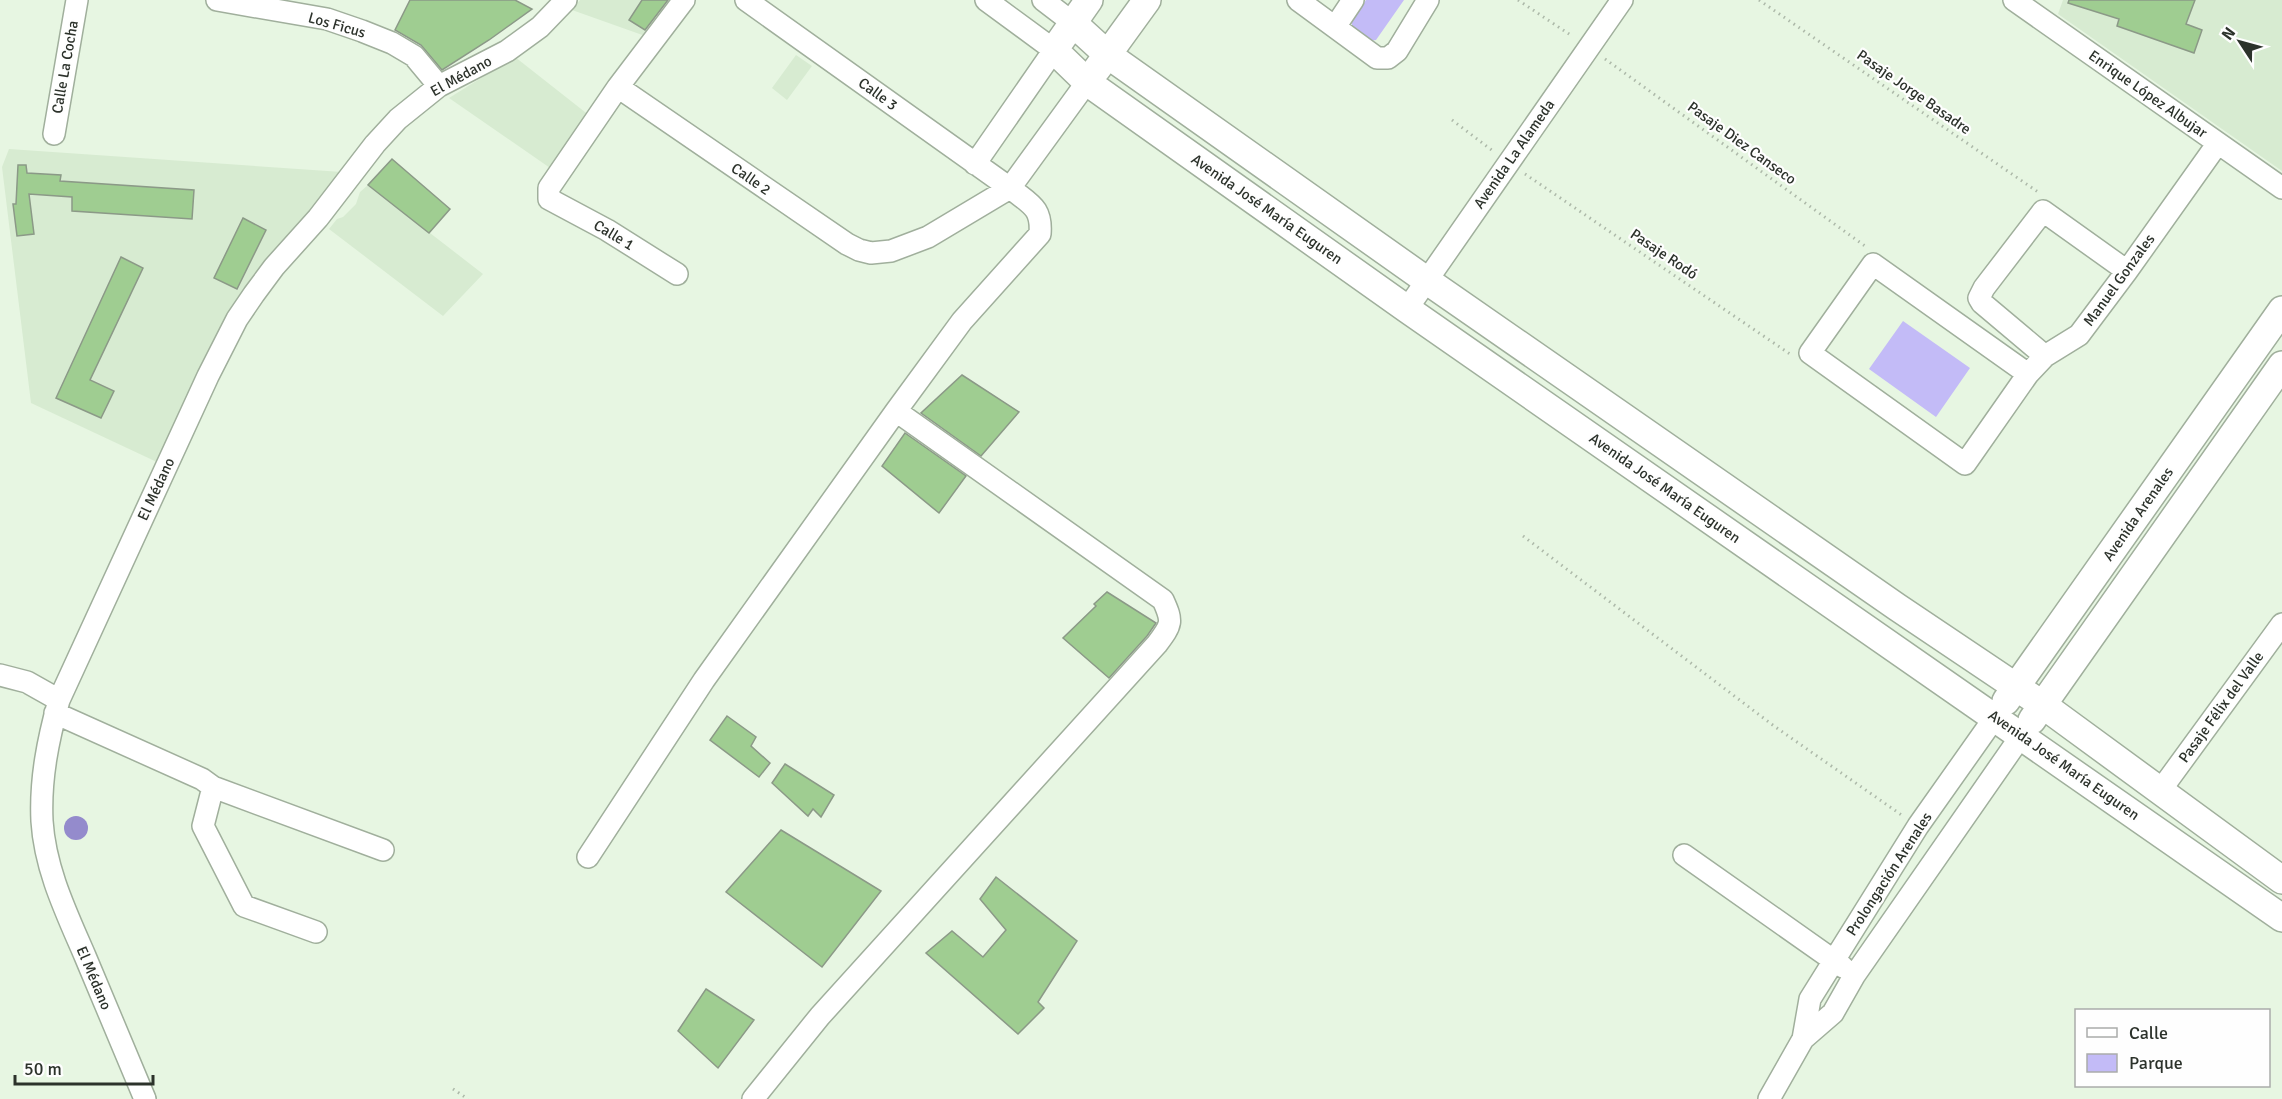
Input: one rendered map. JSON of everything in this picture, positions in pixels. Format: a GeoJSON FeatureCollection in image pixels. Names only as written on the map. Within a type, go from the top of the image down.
{"type":"FeatureCollection","features":[{"type":"Feature","properties":{"kind":"street","name":"Calle La Cocha"},"geometry":{"type":"LineString","coordinates":[[54,135],[77,0]]}},
{"type":"Feature","properties":{"kind":"street","name":"Los Ficus"},"geometry":{"type":"LineString","coordinates":[[217,0],[327,19],[362,31],[392,43],[414,56],[439,86]]}},
{"type":"Feature","properties":{"kind":"street","name":"El Médano"},"geometry":{"type":"LineString","coordinates":[[144,1099],[59,896],[46,847],[42,781],[55,713],[208,376],[237,319],[274,267],[318,218],[375,144],[398,119],[439,86],[507,51],[540,27],[566,0]]}},
{"type":"Feature","properties":{"kind":"street"},"geometry":{"type":"LineString","coordinates":[[618,87],[684,0]]}},
{"type":"Feature","properties":{"kind":"street","name":"Calle 3"},"geometry":{"type":"LineString","coordinates":[[588,857],[704,680],[896,411],[962,321],[1040,234],[1041,220],[1038,213],[1010,188],[746,0]]}},
{"type":"Feature","properties":{"kind":"street"},"geometry":{"type":"LineString","coordinates":[[986,0],[1054,50]]}},
{"type":"Feature","properties":{"kind":"street"},"geometry":{"type":"LineString","coordinates":[[1043,0],[1073,23],[1108,55],[1426,280],[1897,607],[2017,686],[2160,791],[2280,875],[2260,903]]}},
{"type":"Feature","properties":{"kind":"street"},"geometry":{"type":"LineString","coordinates":[[975,164],[1089,0]]}},
{"type":"Feature","properties":{"kind":"street"},"geometry":{"type":"LineString","coordinates":[[1010,188],[1147,0]]}},
{"type":"Feature","properties":{"kind":"street"},"geometry":{"type":"LineString","coordinates":[[1298,0],[1377,58],[1388,58],[1397,51],[1428,0]]}},
{"type":"Feature","properties":{"kind":"street"},"geometry":{"type":"LineString","coordinates":[[1335,27],[1353,0]]}},
{"type":"Feature","properties":{"kind":"street","name":"Avenida La Alameda"},"geometry":{"type":"LineString","coordinates":[[1407,309],[1622,0]]}},
{"type":"Feature","properties":{"kind":"street","name":"Enrique López Albujar"},"geometry":{"type":"LineString","coordinates":[[2014,0],[2282,188]]}},
{"type":"Feature","properties":{"kind":"street","name":"Avenida José María Euguren"},"geometry":{"type":"LineString","coordinates":[[1054,50],[1087,82],[1407,309],[2282,918]]}},
{"type":"Feature","properties":{"kind":"street","name":"Calle 1"},"geometry":{"type":"LineString","coordinates":[[618,87],[549,188],[549,199],[607,230],[677,274]]}},
{"type":"Feature","properties":{"kind":"street","name":"Calle 2"},"geometry":{"type":"LineString","coordinates":[[618,87],[858,250],[871,253],[891,251],[928,237],[1010,188]]}},
{"type":"Feature","properties":{"kind":"street","name":"Manuel Gonzales"},"geometry":{"type":"LineString","coordinates":[[1810,353],[1965,464],[2028,374],[2045,356],[2079,335],[2218,143]]}},
{"type":"Feature","properties":{"kind":"street"},"geometry":{"type":"LineString","coordinates":[[2045,356],[1979,298],[1984,288],[2043,211],[2127,271]]}},
{"type":"Feature","properties":{"kind":"street"},"geometry":{"type":"LineString","coordinates":[[1810,353],[1873,264],[2028,374]]}},
{"type":"Feature","properties":{"kind":"street","name":"Avenida Arenales"},"geometry":{"type":"LineString","coordinates":[[1995,717],[2282,310]]}},
{"type":"Feature","properties":{"kind":"street"},"geometry":{"type":"LineString","coordinates":[[2021,736],[2282,365]]}},
{"type":"Feature","properties":{"kind":"street"},"geometry":{"type":"LineString","coordinates":[[753,1099],[820,1016],[1158,644],[1167,631],[1171,617],[1163,600],[896,411]]}},
{"type":"Feature","properties":{"kind":"street","name":"Pasaje Félix del Valle"},"geometry":{"type":"LineString","coordinates":[[2160,791],[2282,624]]}},
{"type":"Feature","properties":{"kind":"street"},"geometry":{"type":"LineString","coordinates":[[0,675],[27,682],[55,713],[202,779],[213,787],[383,850]]}},
{"type":"Feature","properties":{"kind":"street","name":"Prolongación Arenales"},"geometry":{"type":"LineString","coordinates":[[1803,1039],[1810,999],[1833,960],[1918,826],[1995,717]]}},
{"type":"Feature","properties":{"kind":"street","name":"Prolongación Arenales"},"geometry":{"type":"LineString","coordinates":[[1769,1099],[1803,1039],[1833,1013],[1854,976],[2021,736]]}},
{"type":"Feature","properties":{"kind":"street"},"geometry":{"type":"LineString","coordinates":[[213,787],[203,826],[244,906],[316,932]]}},
{"type":"Feature","properties":{"kind":"street"},"geometry":{"type":"LineString","coordinates":[[1684,855],[1854,976]]}},
{"type":"Feature","properties":{"kind":"path","name":"Pasaje Diez Canseco"},"geometry":{"type":"LineString","coordinates":[[1518,0],[1588,47],[1867,247],[1873,264]]}},
{"type":"Feature","properties":{"kind":"path","name":"Pasaje Jorge Basadre"},"geometry":{"type":"LineString","coordinates":[[1759,0],[2040,194],[2043,211]]}},
{"type":"Feature","properties":{"kind":"path","name":"Pasaje Rodó"},"geometry":{"type":"LineString","coordinates":[[1452,120],[1508,162],[1789,354],[1810,353]]}},
{"type":"Feature","properties":{"kind":"path"},"geometry":{"type":"LineString","coordinates":[[1522,536],[1774,726],[1918,826]]}},
{"type":"Feature","properties":{"kind":"path"},"geometry":{"type":"LineString","coordinates":[[453,1089],[468,1099]]}},
{"type":"Feature","properties":{"kind":"shaded area"},"geometry":{"type":"Polygon","coordinates":[[[580,0],[675,0],[648,37],[572,10],[580,0]]]}},
{"type":"Feature","properties":{"kind":"shaded area"},"geometry":{"type":"Polygon","coordinates":[[[2063,0],[2282,0],[2282,171],[2058,14],[2063,0]]]}},
{"type":"Feature","properties":{"kind":"shaded area"},"geometry":{"type":"Polygon","coordinates":[[[796,55],[812,66],[787,100],[772,88],[796,55]]]}},
{"type":"Feature","properties":{"kind":"shaded area"},"geometry":{"type":"Polygon","coordinates":[[[515,57],[590,116],[553,170],[449,98],[515,57]]]}},
{"type":"Feature","properties":{"kind":"shaded area"},"geometry":{"type":"Polygon","coordinates":[[[9,149],[342,172],[237,300],[222,323],[159,463],[31,403],[2,167],[9,149]]]}},
{"type":"Feature","properties":{"kind":"shaded area"},"geometry":{"type":"Polygon","coordinates":[[[368,185],[483,274],[443,316],[329,229],[337,219],[343,217],[356,204],[360,192],[368,185]]]}},
{"type":"Feature","properties":{"kind":"shaded area"},"geometry":{"type":"Polygon","coordinates":[[[76,816],[81,817],[87,823],[87,833],[81,839],[76,840],[71,839],[65,833],[64,828],[65,823],[71,817],[76,816]]]}},
{"type":"Feature","properties":{"kind":"green space"},"geometry":{"type":"Polygon","coordinates":[[[1366,0],[1404,0],[1376,40],[1369,41],[1352,30],[1352,20],[1366,0]]]}},
{"type":"Feature","properties":{"kind":"green space"},"geometry":{"type":"Polygon","coordinates":[[[1903,321],[1970,368],[1936,417],[1869,369],[1903,321]]]}},
{"type":"Feature","properties":{"kind":"building"},"geometry":{"type":"Polygon","coordinates":[[[410,0],[515,0],[532,9],[442,70],[421,45],[395,30],[410,0]]]}},
{"type":"Feature","properties":{"kind":"building"},"geometry":{"type":"Polygon","coordinates":[[[642,0],[668,0],[645,30],[629,20],[642,0]]]}},
{"type":"Feature","properties":{"kind":"building"},"geometry":{"type":"Polygon","coordinates":[[[2069,0],[2195,0],[2186,24],[2202,30],[2194,53],[2117,26],[2119,19],[2068,3],[2069,0]]]}},
{"type":"Feature","properties":{"kind":"building"},"geometry":{"type":"Polygon","coordinates":[[[392,159],[450,209],[429,233],[368,185],[392,159]]]}},
{"type":"Feature","properties":{"kind":"building"},"geometry":{"type":"Polygon","coordinates":[[[18,165],[26,165],[27,173],[61,175],[60,181],[194,190],[192,219],[72,211],[72,197],[29,194],[34,234],[17,236],[13,204],[16,204],[18,165]]]}},
{"type":"Feature","properties":{"kind":"building"},"geometry":{"type":"Polygon","coordinates":[[[243,218],[266,230],[237,289],[214,278],[243,218]]]}},
{"type":"Feature","properties":{"kind":"building"},"geometry":{"type":"Polygon","coordinates":[[[121,257],[143,268],[90,380],[114,391],[101,418],[56,398],[121,257]]]}},
{"type":"Feature","properties":{"kind":"building"},"geometry":{"type":"Polygon","coordinates":[[[962,375],[1019,412],[981,456],[921,413],[962,375]]]}},
{"type":"Feature","properties":{"kind":"building"},"geometry":{"type":"Polygon","coordinates":[[[905,433],[966,476],[939,513],[882,466],[905,433]]]}},
{"type":"Feature","properties":{"kind":"building"},"geometry":{"type":"Polygon","coordinates":[[[1107,592],[1156,623],[1109,678],[1063,638],[1107,592]]]}},
{"type":"Feature","properties":{"kind":"building"},"geometry":{"type":"Polygon","coordinates":[[[727,716],[756,737],[751,746],[770,763],[759,777],[710,740],[727,716]]]}},
{"type":"Feature","properties":{"kind":"building"},"geometry":{"type":"Polygon","coordinates":[[[785,764],[834,795],[821,817],[813,809],[808,816],[772,783],[785,764]]]}},
{"type":"Feature","properties":{"kind":"building"},"geometry":{"type":"Polygon","coordinates":[[[781,830],[881,891],[822,967],[726,892],[781,830]]]}},
{"type":"Feature","properties":{"kind":"building"},"geometry":{"type":"Polygon","coordinates":[[[996,877],[1077,941],[1038,1002],[1044,1008],[1018,1034],[926,953],[952,931],[983,957],[1006,930],[980,899],[996,877]]]}},
{"type":"Feature","properties":{"kind":"building"},"geometry":{"type":"Polygon","coordinates":[[[706,989],[754,1020],[718,1068],[678,1031],[706,989]]]}}]}
